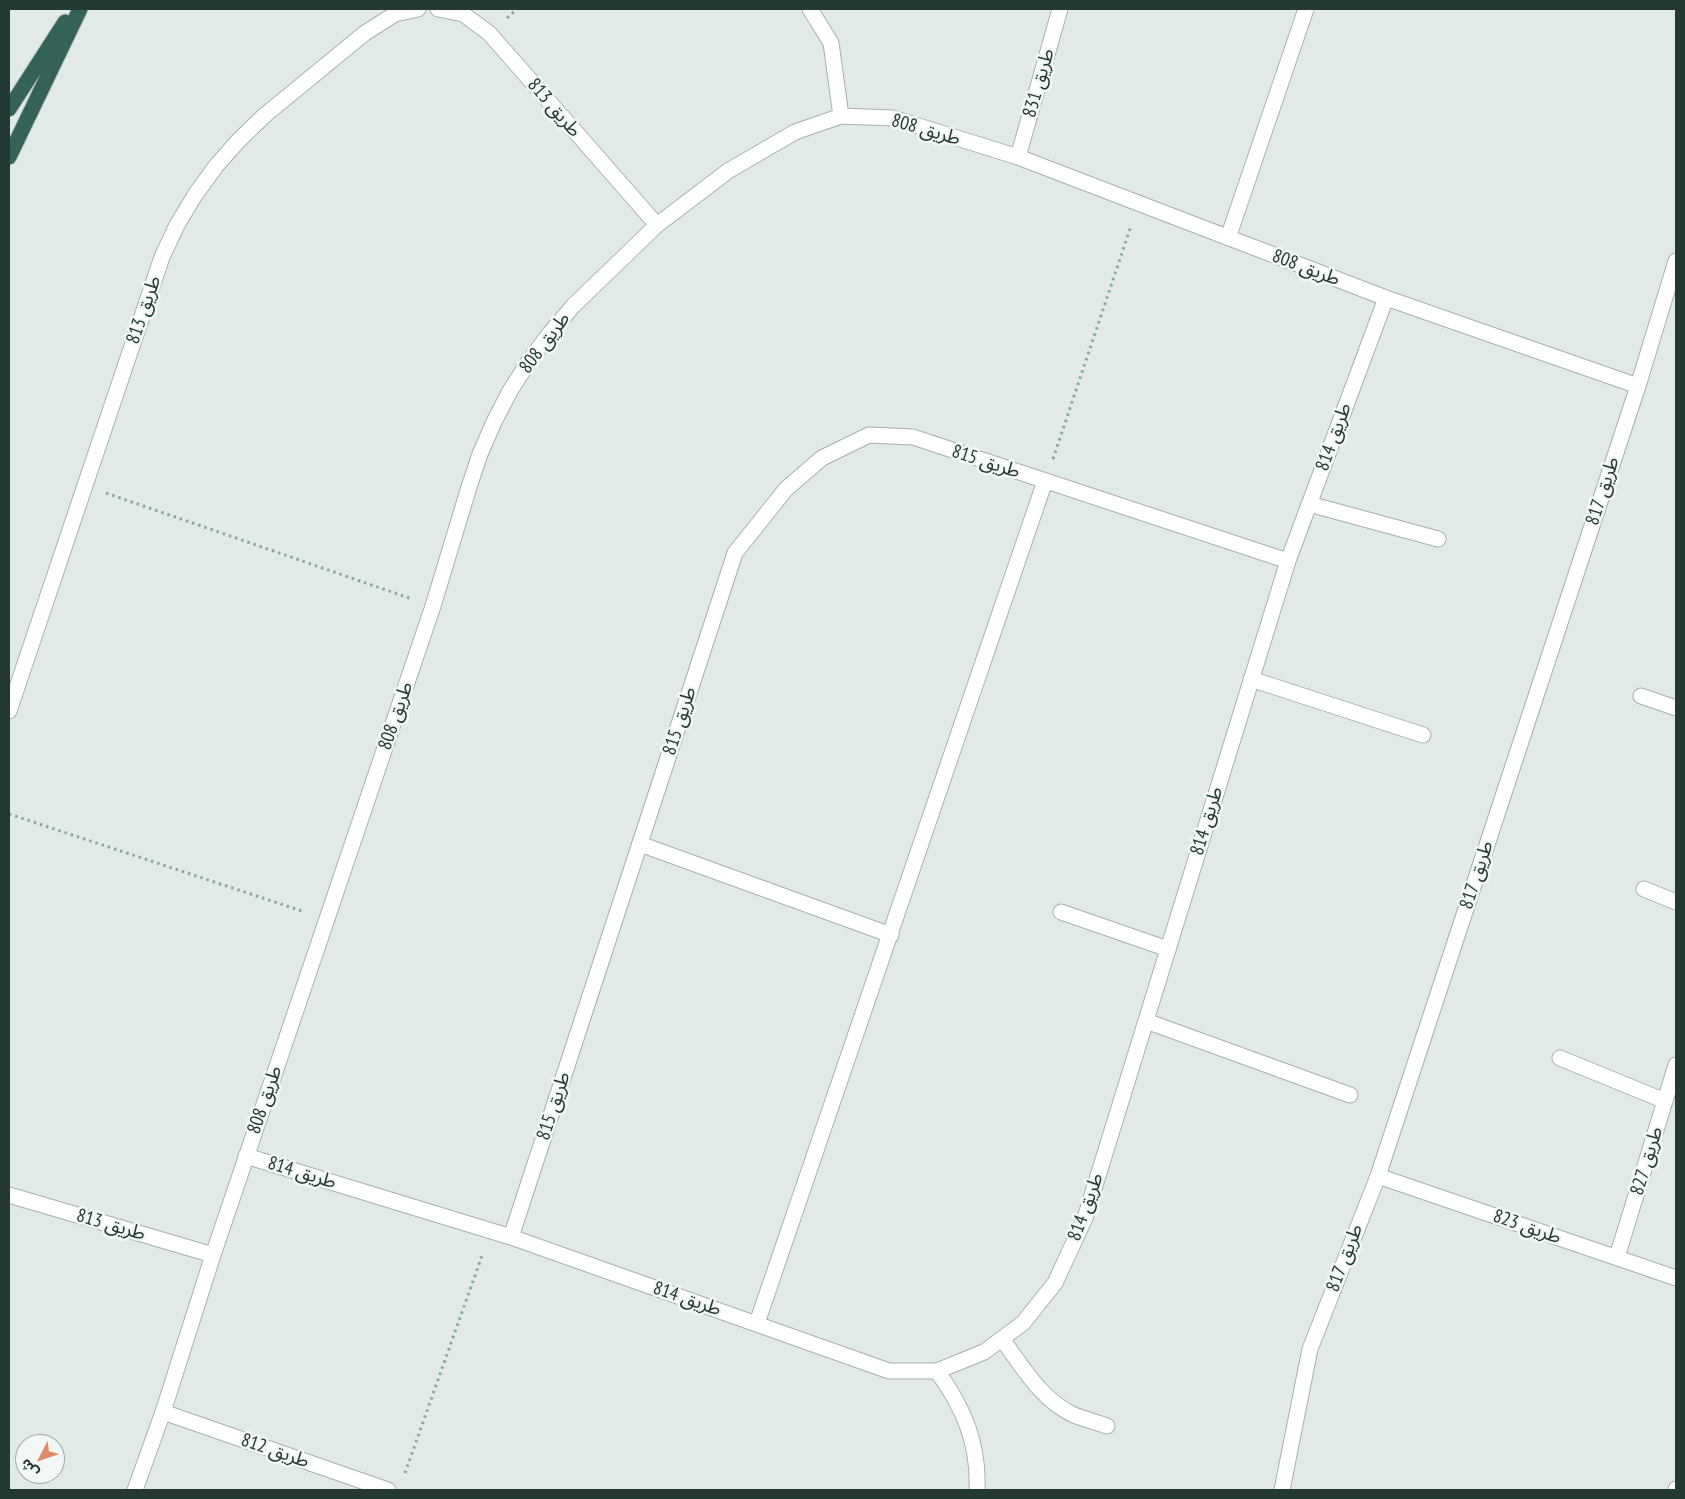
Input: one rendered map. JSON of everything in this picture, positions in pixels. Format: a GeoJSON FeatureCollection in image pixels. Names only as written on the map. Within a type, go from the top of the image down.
{"type":"FeatureCollection","features":[{"type":"Feature","properties":{"kind":"highway"},"geometry":{"type":"LineString","coordinates":[[9,109],[74,9]]}},
{"type":"Feature","properties":{"kind":"highway"},"geometry":{"type":"LineString","coordinates":[[9,157],[80,9]]}},
{"type":"Feature","properties":{"kind":"street","name":"طريق 813"},"geometry":{"type":"LineString","coordinates":[[9,711],[162,257],[177,225],[195,195],[216,166],[265,114],[365,33],[394,14],[418,9]]}},
{"type":"Feature","properties":{"kind":"street","name":"طريق 813"},"geometry":{"type":"LineString","coordinates":[[438,9],[463,14],[489,33],[657,225]]}},
{"type":"Feature","properties":{"kind":"street"},"geometry":{"type":"LineString","coordinates":[[810,9],[831,44],[841,116]]}},
{"type":"Feature","properties":{"kind":"street","name":"طريق 831"},"geometry":{"type":"LineString","coordinates":[[1018,157],[1060,9]]}},
{"type":"Feature","properties":{"kind":"street"},"geometry":{"type":"LineString","coordinates":[[1228,238],[1306,9]]}},
{"type":"Feature","properties":{"kind":"street","name":"طريق 808"},"geometry":{"type":"LineString","coordinates":[[136,1490],[246,1156],[433,606],[468,487],[494,422],[510,391],[550,333],[573,306],[657,225],[728,171],[795,132],[841,116],[893,118],[1018,157],[1386,298],[1638,386]]}},
{"type":"Feature","properties":{"kind":"street","name":"طريق 817"},"geometry":{"type":"LineString","coordinates":[[1282,1490],[1310,1349],[1378,1176],[1638,386],[1676,261]]}},
{"type":"Feature","properties":{"kind":"street","name":"طريق 814"},"geometry":{"type":"LineString","coordinates":[[246,1156],[511,1237],[888,1371],[937,1372],[984,1352],[1002,1339],[1023,1323],[1055,1283],[1085,1218],[1288,561],[1386,298]]}},
{"type":"Feature","properties":{"kind":"street","name":"طريق 815"},"geometry":{"type":"LineString","coordinates":[[511,1237],[735,553],[786,489],[822,458],[869,435],[913,437],[1288,561]]}},
{"type":"Feature","properties":{"kind":"street","name":"طريق 815"},"geometry":{"type":"LineString","coordinates":[[757,1323],[1046,481]]}},
{"type":"Feature","properties":{"kind":"street"},"geometry":{"type":"LineString","coordinates":[[1309,504],[1438,539]]}},
{"type":"Feature","properties":{"kind":"street"},"geometry":{"type":"LineString","coordinates":[[1251,679],[1423,735]]}},
{"type":"Feature","properties":{"kind":"street"},"geometry":{"type":"LineString","coordinates":[[1641,696],[1676,708]]}},
{"type":"Feature","properties":{"kind":"street"},"geometry":{"type":"LineString","coordinates":[[640,844],[891,935]]}},
{"type":"Feature","properties":{"kind":"street"},"geometry":{"type":"LineString","coordinates":[[1644,889],[1676,902]]}},
{"type":"Feature","properties":{"kind":"street"},"geometry":{"type":"LineString","coordinates":[[1061,912],[1168,949]]}},
{"type":"Feature","properties":{"kind":"street"},"geometry":{"type":"LineString","coordinates":[[1146,1021],[1350,1094]]}},
{"type":"Feature","properties":{"kind":"street"},"geometry":{"type":"LineString","coordinates":[[1560,1058],[1665,1101]]}},
{"type":"Feature","properties":{"kind":"street","name":"طريق 827"},"geometry":{"type":"LineString","coordinates":[[1617,1258],[1676,1065]]}},
{"type":"Feature","properties":{"kind":"street","name":"طريق 823"},"geometry":{"type":"LineString","coordinates":[[1378,1176],[1676,1278]]}},
{"type":"Feature","properties":{"kind":"street","name":"طريق 813"},"geometry":{"type":"LineString","coordinates":[[9,1195],[213,1255]]}},
{"type":"Feature","properties":{"kind":"street"},"geometry":{"type":"LineString","coordinates":[[1002,1339],[1036,1384],[1052,1401],[1074,1415],[1107,1426]]}},
{"type":"Feature","properties":{"kind":"street"},"geometry":{"type":"LineString","coordinates":[[937,1372],[954,1395],[966,1420],[974,1448],[978,1476],[977,1490]]}},
{"type":"Feature","properties":{"kind":"street","name":"طريق 812"},"geometry":{"type":"LineString","coordinates":[[163,1412],[388,1490]]}},
{"type":"Feature","properties":{"kind":"path"},"geometry":{"type":"LineString","coordinates":[[1046,481],[1138,203]]}},
{"type":"Feature","properties":{"kind":"path"},"geometry":{"type":"LineString","coordinates":[[85,486],[433,606]]}},
{"type":"Feature","properties":{"kind":"path"},"geometry":{"type":"LineString","coordinates":[[9,814],[327,919]]}},
{"type":"Feature","properties":{"kind":"path"},"geometry":{"type":"LineString","coordinates":[[402,1481],[491,1231]]}}]}
